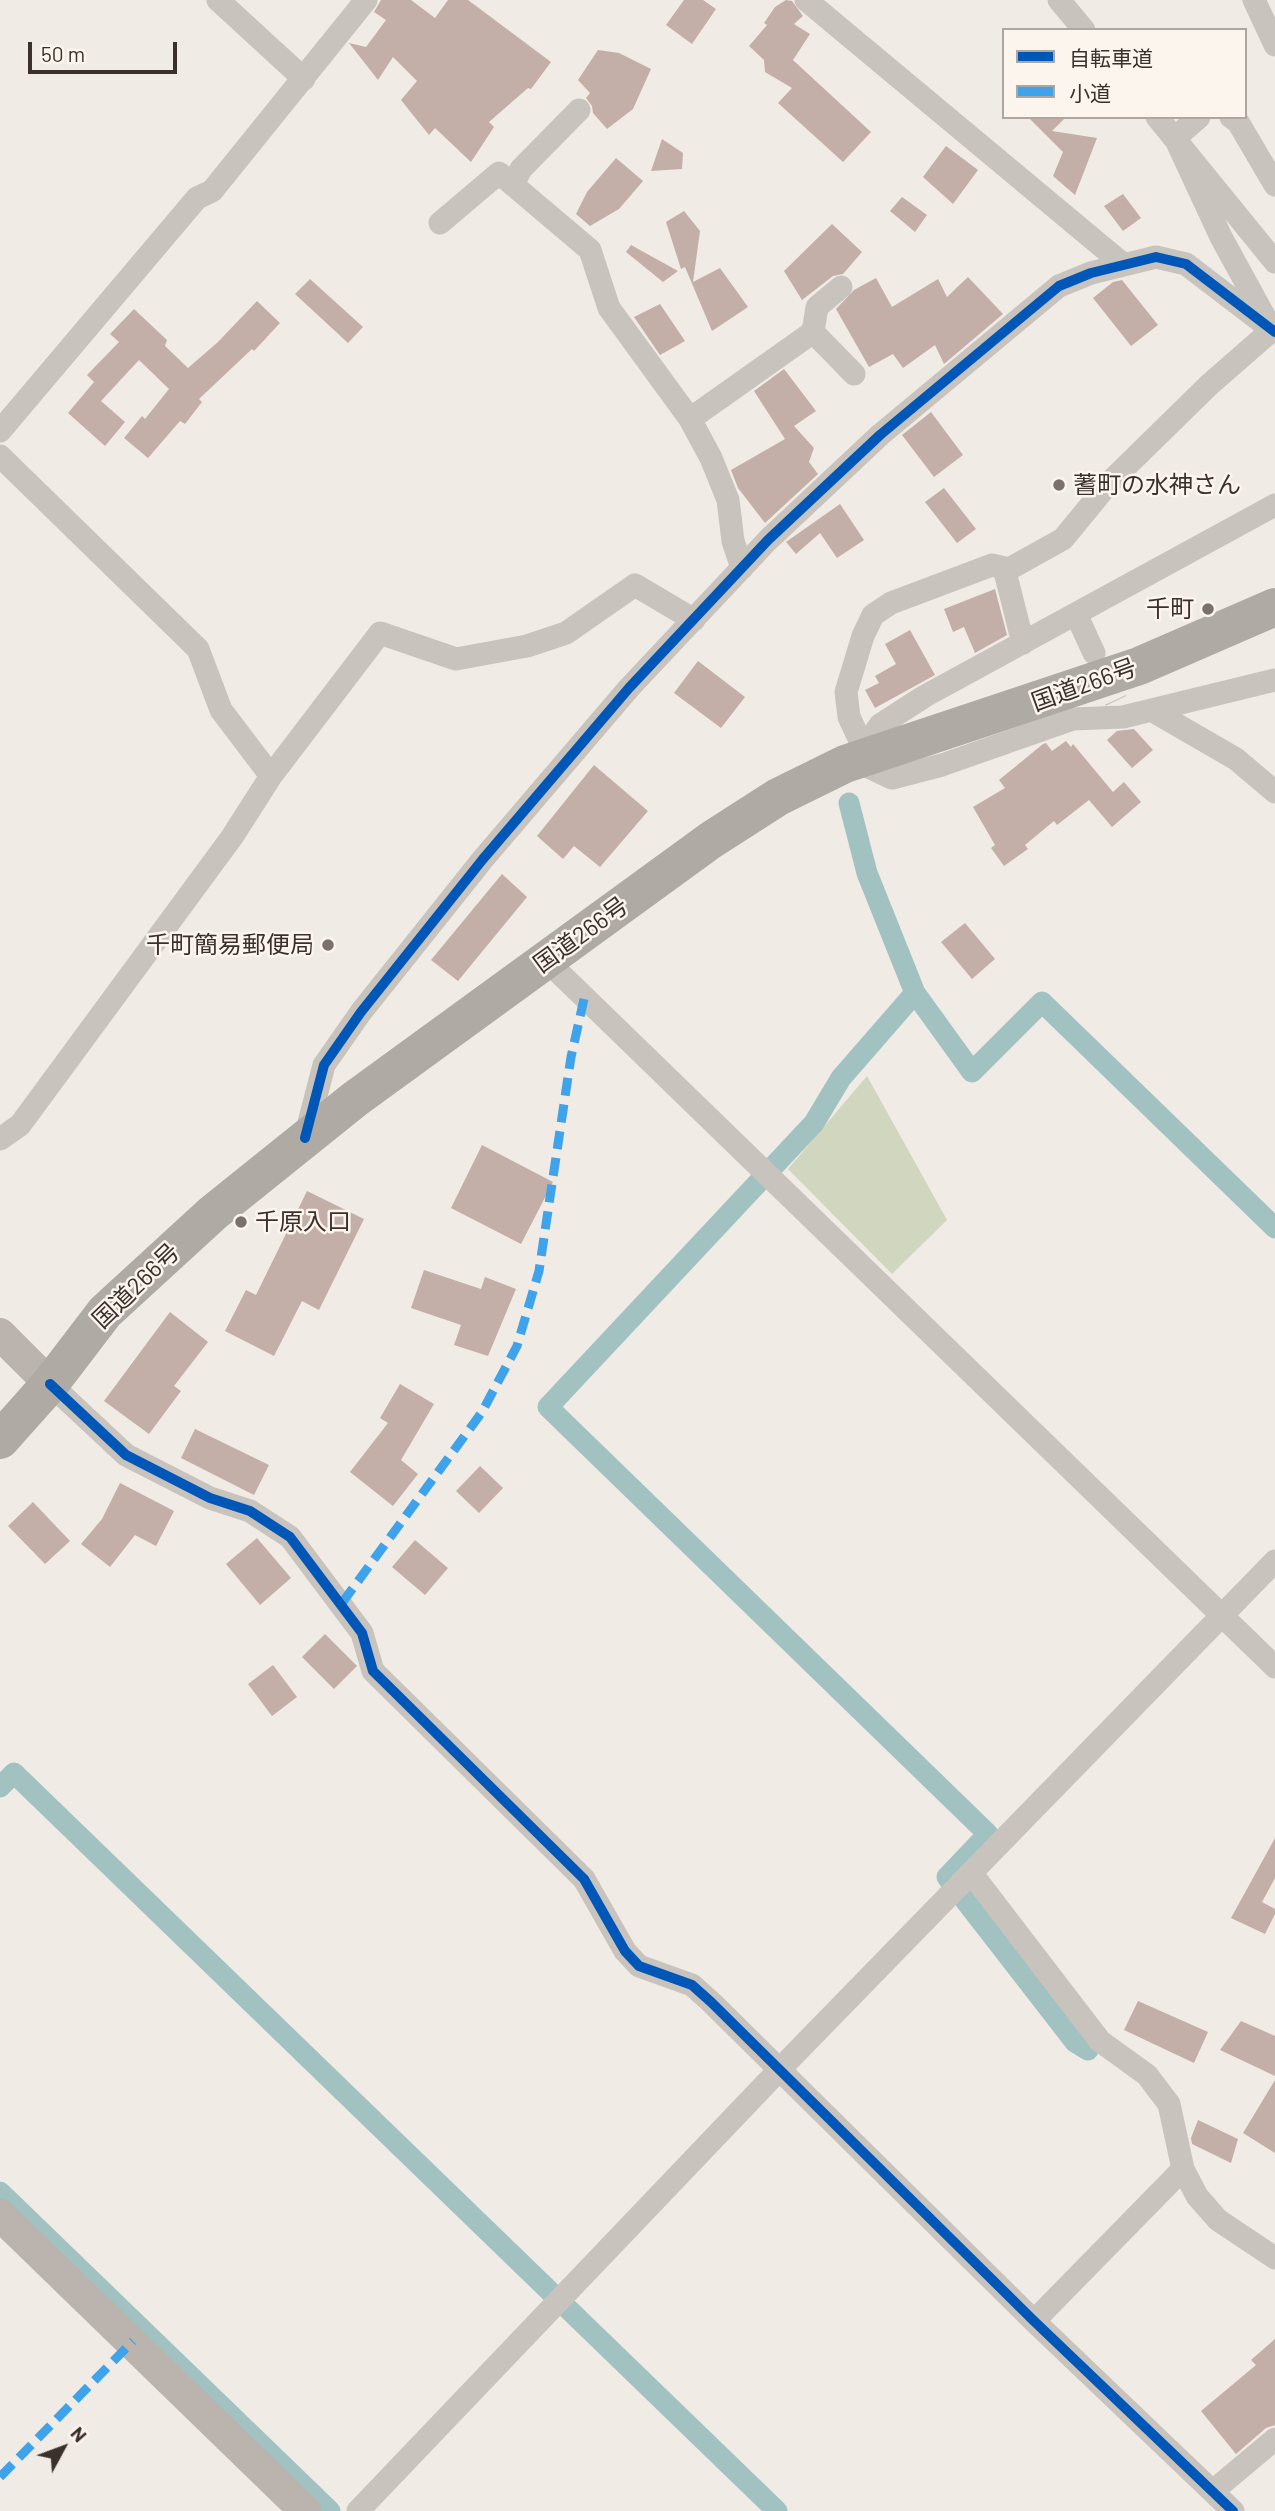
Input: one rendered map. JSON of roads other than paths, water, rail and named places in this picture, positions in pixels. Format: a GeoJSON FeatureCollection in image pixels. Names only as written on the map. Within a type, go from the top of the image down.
{"type":"FeatureCollection","features":[{"type":"Feature","properties":{"kind":"highway","name":"国道266号"},"geometry":{"type":"LineString","coordinates":[[0,1440],[50,1384],[104,1312],[213,1213],[305,1138],[711,840],[778,797],[860,755],[1139,666],[1275,607]]}},
{"type":"Feature","properties":{"kind":"street"},"geometry":{"type":"LineString","coordinates":[[218,0],[304,79]]}},
{"type":"Feature","properties":{"kind":"street"},"geometry":{"type":"LineString","coordinates":[[0,431],[197,198],[212,191],[366,0]]}},
{"type":"Feature","properties":{"kind":"street"},"geometry":{"type":"LineString","coordinates":[[806,0],[1124,265]]}},
{"type":"Feature","properties":{"kind":"street"},"geometry":{"type":"LineString","coordinates":[[1059,0],[1082,28]]}},
{"type":"Feature","properties":{"kind":"street"},"geometry":{"type":"LineString","coordinates":[[1254,0],[1275,45]]}},
{"type":"Feature","properties":{"kind":"street"},"geometry":{"type":"LineString","coordinates":[[513,184],[521,169],[579,110]]}},
{"type":"Feature","properties":{"kind":"street"},"geometry":{"type":"LineString","coordinates":[[1159,119],[1275,262]]}},
{"type":"Feature","properties":{"kind":"street"},"geometry":{"type":"LineString","coordinates":[[1175,138],[1197,119]]}},
{"type":"Feature","properties":{"kind":"street"},"geometry":{"type":"LineString","coordinates":[[1234,119],[1275,185]]}},
{"type":"Feature","properties":{"kind":"street"},"geometry":{"type":"LineString","coordinates":[[1175,138],[1221,237],[1274,333]]}},
{"type":"Feature","properties":{"kind":"street"},"geometry":{"type":"LineString","coordinates":[[440,223],[499,173],[590,250],[609,309],[690,419],[711,457],[728,500],[733,541],[742,568]]}},
{"type":"Feature","properties":{"kind":"street"},"geometry":{"type":"LineString","coordinates":[[305,1138],[324,1065],[361,1012],[483,859],[629,688],[742,568],[880,435],[1059,286],[1091,272],[1156,257],[1186,264],[1274,333]]}},
{"type":"Feature","properties":{"kind":"street"},"geometry":{"type":"LineString","coordinates":[[690,419],[813,331],[817,307],[841,287]]}},
{"type":"Feature","properties":{"kind":"street"},"geometry":{"type":"LineString","coordinates":[[813,331],[854,374]]}},
{"type":"Feature","properties":{"kind":"street"},"geometry":{"type":"LineString","coordinates":[[1274,333],[1209,385],[1109,482],[1063,539],[1009,569],[992,565],[891,603],[873,615],[863,636],[846,692],[849,717],[860,755],[892,778],[942,765],[1073,719],[1119,709],[1153,711],[1275,680]]}},
{"type":"Feature","properties":{"kind":"street"},"geometry":{"type":"LineString","coordinates":[[0,456],[198,649],[221,710],[271,776]]}},
{"type":"Feature","properties":{"kind":"street"},"geometry":{"type":"LineString","coordinates":[[860,755],[880,725],[925,696],[1275,505]]}},
{"type":"Feature","properties":{"kind":"street"},"geometry":{"type":"LineString","coordinates":[[1004,568],[1023,643]]}},
{"type":"Feature","properties":{"kind":"street"},"geometry":{"type":"LineString","coordinates":[[0,1139],[20,1125],[232,837],[271,776],[380,633],[456,659],[527,646],[566,633],[635,585],[694,620]]}},
{"type":"Feature","properties":{"kind":"street"},"geometry":{"type":"LineString","coordinates":[[1076,614],[1094,653]]}},
{"type":"Feature","properties":{"kind":"street"},"geometry":{"type":"LineString","coordinates":[[1153,711],[1236,759],[1275,792]]}},
{"type":"Feature","properties":{"kind":"street"},"geometry":{"type":"LineString","coordinates":[[546,960],[1275,1667]]}},
{"type":"Feature","properties":{"kind":"street"},"geometry":{"type":"LineString","coordinates":[[0,1334],[126,1455],[209,1498],[250,1511],[290,1538],[362,1633],[373,1671],[584,1879],[625,1951],[639,1966],[692,1985],[1034,2321],[1233,2511]]}},
{"type":"Feature","properties":{"kind":"street"},"geometry":{"type":"LineString","coordinates":[[358,2511],[780,2069],[1275,1561]]}},
{"type":"Feature","properties":{"kind":"street"},"geometry":{"type":"LineString","coordinates":[[972,1874],[1100,2042],[1147,2075],[1169,2104],[1183,2169],[1197,2196],[1218,2220],[1275,2258]]}},
{"type":"Feature","properties":{"kind":"street"},"geometry":{"type":"LineString","coordinates":[[1034,2321],[1183,2169]]}},
{"type":"Feature","properties":{"kind":"street"},"geometry":{"type":"LineString","coordinates":[[0,2215],[305,2511]]}},
{"type":"Feature","properties":{"kind":"street"},"geometry":{"type":"LineString","coordinates":[[1213,2491],[1275,2439]]}},
{"type":"Feature","properties":{"kind":"waterway"},"geometry":{"type":"LineString","coordinates":[[849,803],[867,873],[915,993],[972,1072],[1042,1002],[1275,1228]]}},
{"type":"Feature","properties":{"kind":"waterway"},"geometry":{"type":"LineString","coordinates":[[915,993],[841,1078],[814,1123],[548,1407],[988,1834],[947,1877],[1075,2042],[1088,2050]]}},
{"type":"Feature","properties":{"kind":"waterway"},"geometry":{"type":"LineString","coordinates":[[0,1787],[14,1773],[777,2511]]}},
{"type":"Feature","properties":{"kind":"waterway"},"geometry":{"type":"LineString","coordinates":[[0,2192],[330,2511]]}},
{"type":"Feature","properties":{"kind":"tunnel"},"geometry":{"type":"LineString","coordinates":[[1101,669],[1116,701]]}},
{"type":"Feature","properties":{"kind":"place","name":"蓍町の水神さん"},"geometry":{"type":"Point","coordinates":[1059,485]}},
{"type":"Feature","properties":{"kind":"place","name":"千町"},"geometry":{"type":"Point","coordinates":[1208,609]}},
{"type":"Feature","properties":{"kind":"place","name":"千町簡易郵便局"},"geometry":{"type":"Point","coordinates":[328,945]}},
{"type":"Feature","properties":{"kind":"place","name":"千原入口"},"geometry":{"type":"Point","coordinates":[241,1222]}}]}
